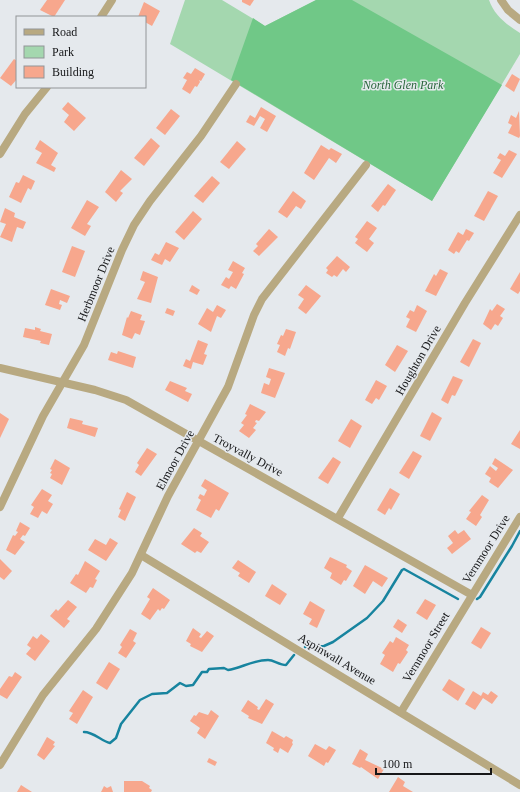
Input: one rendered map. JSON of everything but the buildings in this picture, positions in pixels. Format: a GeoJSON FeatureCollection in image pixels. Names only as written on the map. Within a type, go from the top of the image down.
{"type":"FeatureCollection","features":[{"type":"Feature","properties":{"kind":"street"},"geometry":{"type":"LineString","coordinates":[[102,16],[112,0]]}},
{"type":"Feature","properties":{"kind":"street"},"geometry":{"type":"LineString","coordinates":[[502,0],[508,10],[520,20]]}},
{"type":"Feature","properties":{"kind":"street","name":"Herbmoor Drive"},"geometry":{"type":"LineString","coordinates":[[0,507],[43,416],[78,357],[93,324],[122,250],[134,225],[150,201],[201,136],[236,84]]}},
{"type":"Feature","properties":{"kind":"street"},"geometry":{"type":"LineString","coordinates":[[0,154],[25,114],[46,88]]}},
{"type":"Feature","properties":{"kind":"street","name":"Elmoor Drive"},"geometry":{"type":"LineString","coordinates":[[0,765],[43,695],[108,613],[141,555],[168,496],[228,387],[254,315],[262,299],[366,165]]}},
{"type":"Feature","properties":{"kind":"street","name":"Houghton Drive"},"geometry":{"type":"LineString","coordinates":[[338,518],[465,303],[520,215]]}},
{"type":"Feature","properties":{"kind":"street","name":"Troyvally Drive"},"geometry":{"type":"LineString","coordinates":[[0,368],[63,382],[126,400],[198,442],[338,518],[472,594]]}},
{"type":"Feature","properties":{"kind":"street","name":"Vernmoor Drive"},"geometry":{"type":"LineString","coordinates":[[472,594],[520,517]]}},
{"type":"Feature","properties":{"kind":"street","name":"Aspinwall Avenue"},"geometry":{"type":"LineString","coordinates":[[141,555],[520,785]]}},
{"type":"Feature","properties":{"kind":"street","name":"Vernmoor Street"},"geometry":{"type":"LineString","coordinates":[[401,712],[472,594]]}},
{"type":"Feature","properties":{"kind":"green space","name":"North Glen Park"},"geometry":{"type":"Polygon","coordinates":[[[185,0],[222,0],[265,26],[316,0],[489,0],[494,10],[502,19],[510,27],[520,33],[520,54],[432,201],[170,44],[185,0]]]}},
{"type":"Feature","properties":{"kind":"green space","name":"North Glen Park"},"geometry":{"type":"Polygon","coordinates":[[[316,0],[352,0],[502,85],[432,201],[231,80],[253,18],[265,26],[316,0]]]}},
{"type":"Feature","properties":{"kind":"waterway"},"geometry":{"type":"LineString","coordinates":[[477,599],[480,597],[520,531]]}},
{"type":"Feature","properties":{"kind":"waterway"},"geometry":{"type":"LineString","coordinates":[[305,647],[324,646],[333,642],[367,618],[383,601],[404,569],[458,599]]}},
{"type":"Feature","properties":{"kind":"waterway"},"geometry":{"type":"LineString","coordinates":[[84,732],[91,733],[110,743],[116,738],[121,724],[140,700],[152,694],[167,693],[180,683],[186,686],[193,685],[202,672],[207,672],[209,669],[224,668],[228,670],[263,660],[286,665],[294,655]]}}]}
